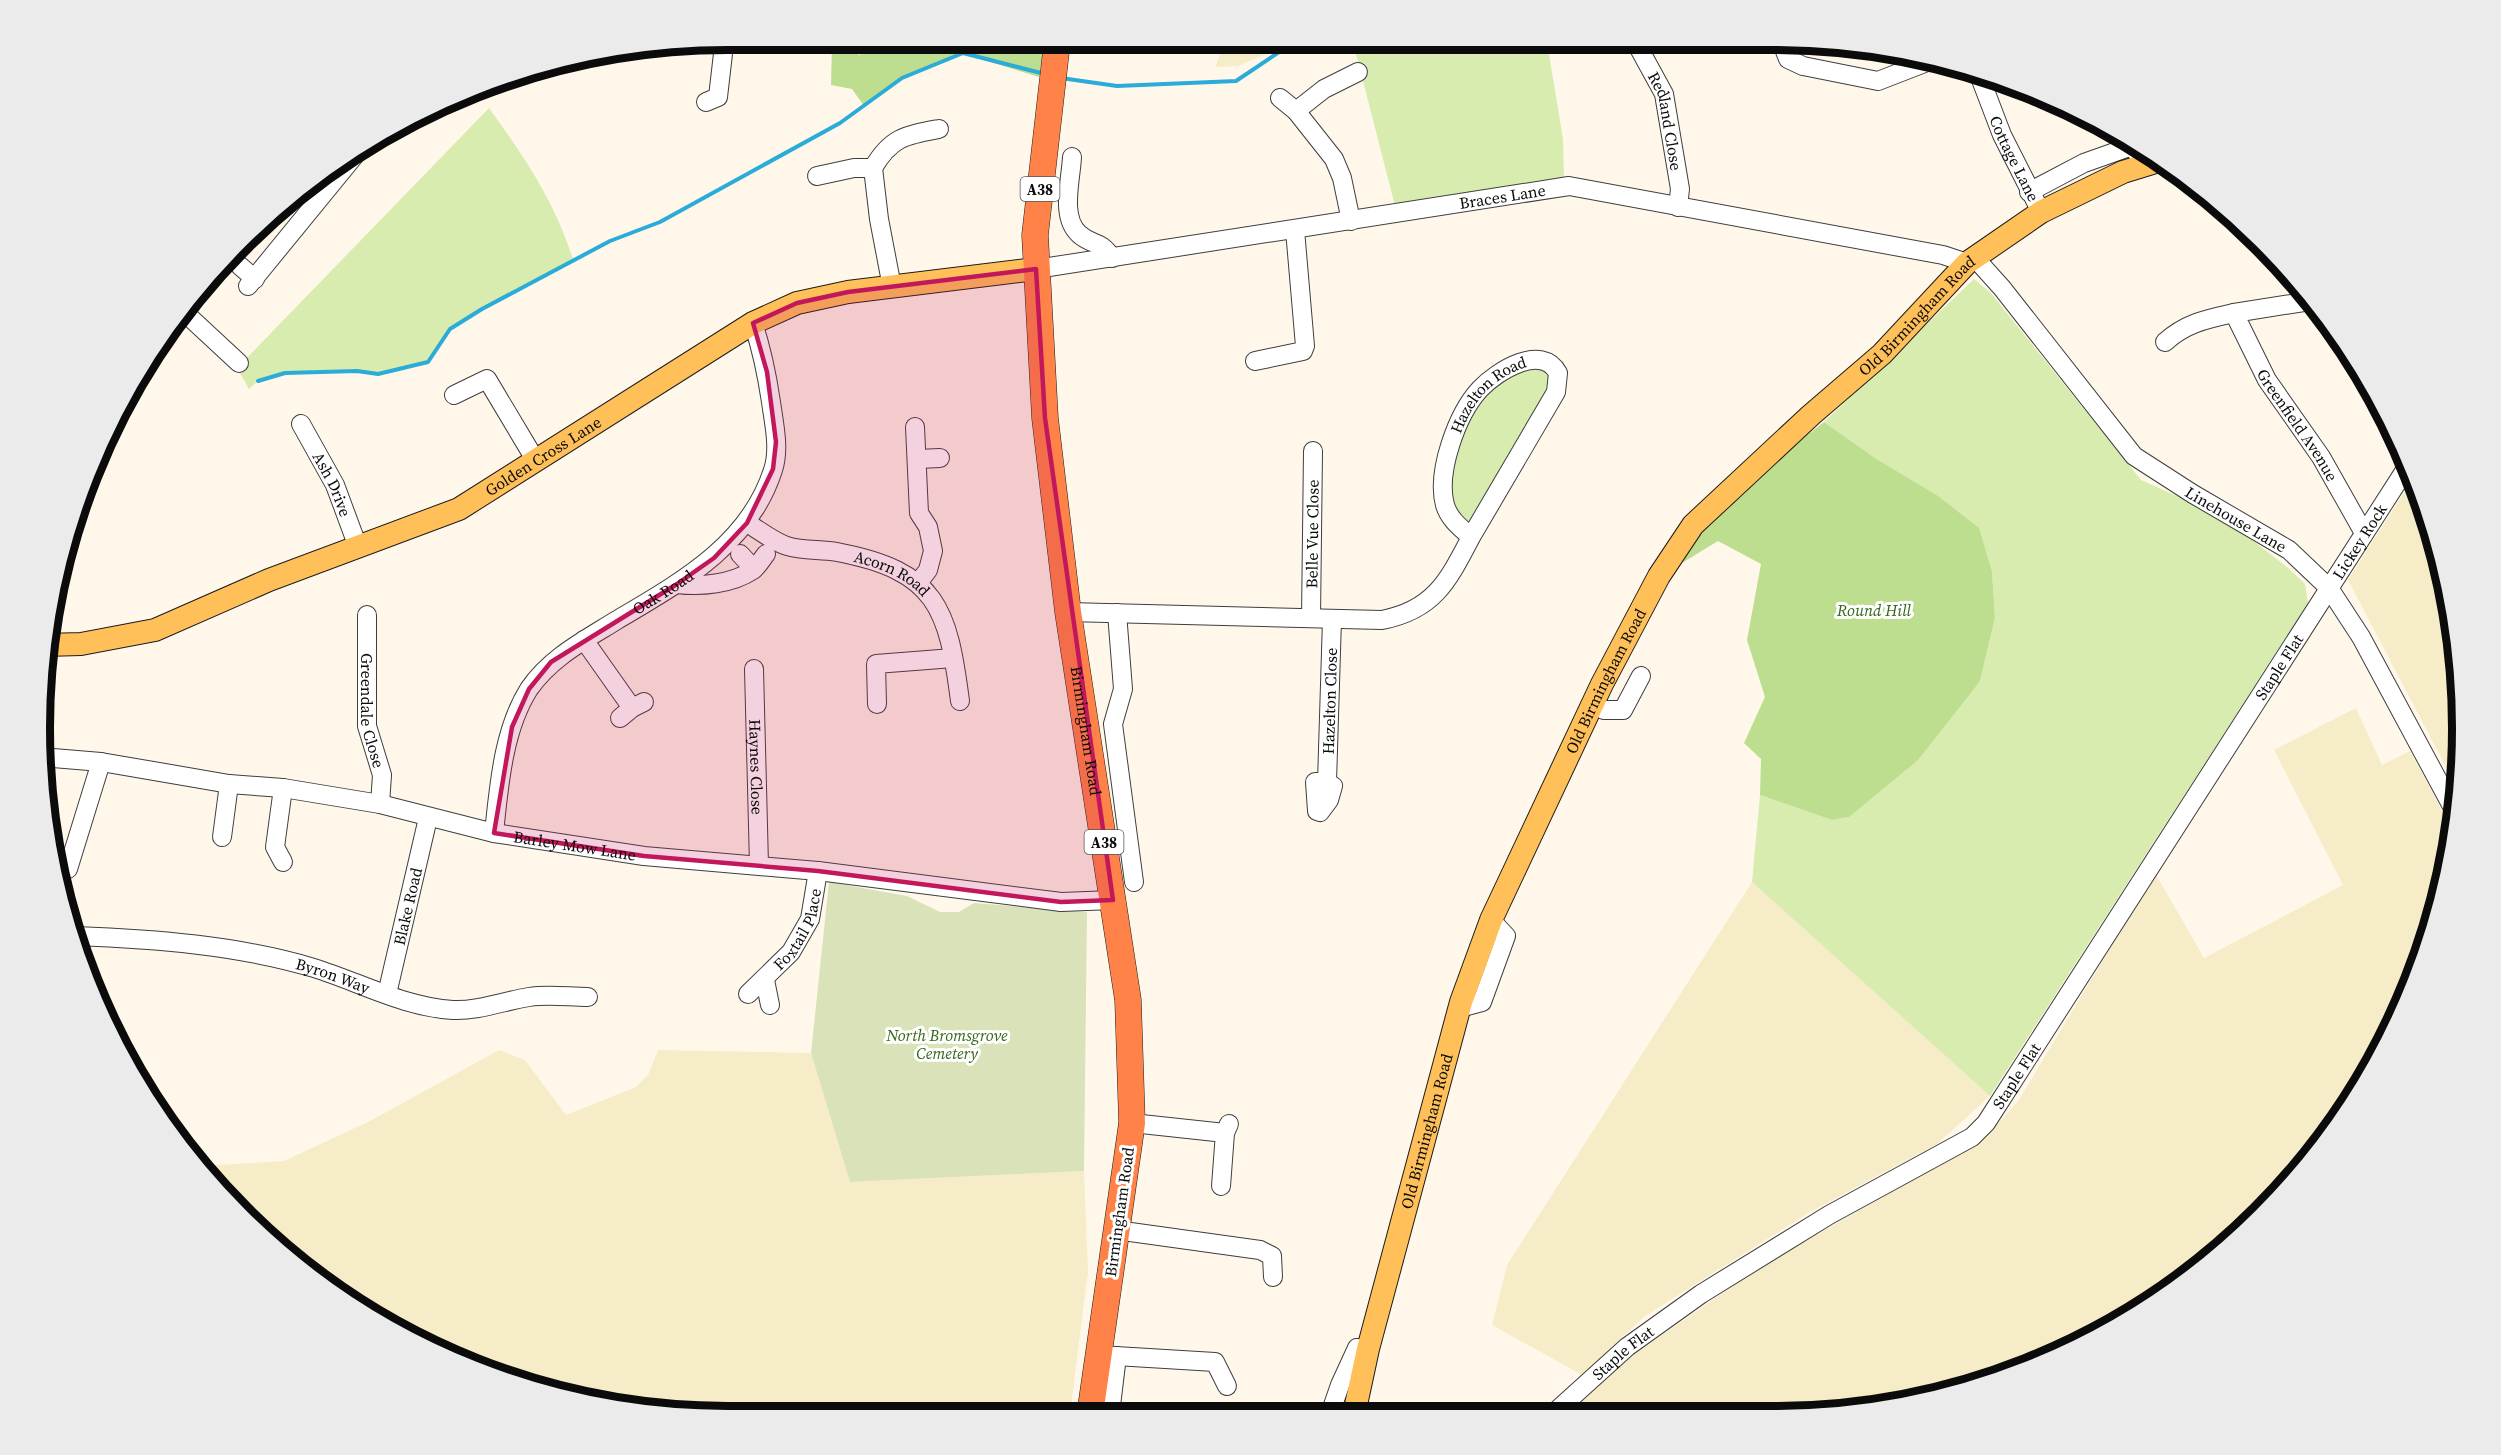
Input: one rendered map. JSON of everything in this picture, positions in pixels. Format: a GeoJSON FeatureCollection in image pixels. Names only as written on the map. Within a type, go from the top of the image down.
{"type":"FeatureCollection","features":[{"type":"Feature","properties":{"kind":"highway","name":"Birmingham Road"},"geometry":{"type":"LineString","coordinates":[[1054,66],[1035,235],[1045,418],[1068,612],[1128,1000],[1132,1123],[1116,1230],[1108,1355],[1092,1406]]}},
{"type":"Feature","properties":{"kind":"main road","name":"Old Birmingham Road"},"geometry":{"type":"LineString","coordinates":[[1356,1406],[1368,1349],[1461,1002],[1491,920],[1593,704],[1659,576],[1693,525],[1808,417],[1882,354],[1971,261],[2041,212],[2084,189],[2150,164]]}},
{"type":"Feature","properties":{"kind":"main road","name":"Golden Cross Lane"},"geometry":{"type":"LineString","coordinates":[[54,645],[81,644],[155,630],[269,580],[459,509],[753,323],[797,303],[848,292],[1036,269]]}},
{"type":"Feature","properties":{"kind":"street"},"geometry":{"type":"LineString","coordinates":[[719,100],[724,50]]}},
{"type":"Feature","properties":{"kind":"street","name":"Redland Close"},"geometry":{"type":"LineString","coordinates":[[1640,50],[1664,94],[1680,189],[1678,207]]}},
{"type":"Feature","properties":{"kind":"street"},"geometry":{"type":"LineString","coordinates":[[1785,50],[1788,59],[1803,66],[1878,81],[1918,66]]}},
{"type":"Feature","properties":{"kind":"street"},"geometry":{"type":"LineString","coordinates":[[1296,111],[1324,89],[1358,72]]}},
{"type":"Feature","properties":{"kind":"street","name":"Cottage Lane"},"geometry":{"type":"LineString","coordinates":[[1982,82],[2002,135],[2041,212]]}},
{"type":"Feature","properties":{"kind":"street"},"geometry":{"type":"LineString","coordinates":[[1280,98],[1296,111],[1334,159],[1342,178],[1351,221]]}},
{"type":"Feature","properties":{"kind":"street"},"geometry":{"type":"LineString","coordinates":[[892,287],[879,219],[873,168],[883,151],[904,136],[939,129]]}},
{"type":"Feature","properties":{"kind":"street"},"geometry":{"type":"LineString","coordinates":[[2029,192],[2084,163],[2125,148]]}},
{"type":"Feature","properties":{"kind":"street"},"geometry":{"type":"LineString","coordinates":[[1072,157],[1068,210],[1071,224],[1080,235],[1104,246],[1112,258]]}},
{"type":"Feature","properties":{"kind":"street"},"geometry":{"type":"LineString","coordinates":[[817,176],[854,168],[873,168]]}},
{"type":"Feature","properties":{"kind":"street"},"geometry":{"type":"LineString","coordinates":[[240,266],[251,283],[326,182]]}},
{"type":"Feature","properties":{"kind":"street","name":"Braces Lane"},"geometry":{"type":"LineString","coordinates":[[1036,269],[1569,186],[1971,261]]}},
{"type":"Feature","properties":{"kind":"street"},"geometry":{"type":"LineString","coordinates":[[1255,361],[1293,355],[1303,351],[1305,346],[1294,230]]}},
{"type":"Feature","properties":{"kind":"street","name":"Linehouse Lane"},"geometry":{"type":"LineString","coordinates":[[1971,261],[2002,288],[2134,456],[2193,494],[2289,550],[2329,588],[2361,637],[2448,798]]}},
{"type":"Feature","properties":{"kind":"street"},"geometry":{"type":"LineString","coordinates":[[2165,342],[2179,328],[2194,322],[2301,302]]}},
{"type":"Feature","properties":{"kind":"street"},"geometry":{"type":"LineString","coordinates":[[2284,304],[2306,309]]}},
{"type":"Feature","properties":{"kind":"street","name":"Greenfield Avenue"},"geometry":{"type":"LineString","coordinates":[[2234,313],[2267,380],[2321,457],[2364,533]]}},
{"type":"Feature","properties":{"kind":"street"},"geometry":{"type":"LineString","coordinates":[[189,316],[239,363]]}},
{"type":"Feature","properties":{"kind":"street","name":"Oak Road"},"geometry":{"type":"LineString","coordinates":[[494,834],[500,784],[517,714],[529,689],[551,662],[677,584],[714,558],[747,523],[774,469],[776,442],[767,372],[753,323]]}},
{"type":"Feature","properties":{"kind":"street","name":"Hazelton Road"},"geometry":{"type":"LineString","coordinates":[[1068,612],[1382,620],[1419,608],[1449,578],[1556,392],[1558,373],[1545,361],[1530,360],[1506,370],[1480,389],[1462,417],[1447,453],[1443,482],[1445,505],[1453,521],[1471,537]]}},
{"type":"Feature","properties":{"kind":"street"},"geometry":{"type":"LineString","coordinates":[[454,395],[487,379],[536,461]]}},
{"type":"Feature","properties":{"kind":"street"},"geometry":{"type":"LineString","coordinates":[[915,427],[919,513],[928,527],[933,551],[928,570],[918,583]]}},
{"type":"Feature","properties":{"kind":"street","name":"Ash Drive"},"geometry":{"type":"LineString","coordinates":[[310,430],[335,485],[358,547]]}},
{"type":"Feature","properties":{"kind":"street","name":"Belle Vue Close"},"geometry":{"type":"LineString","coordinates":[[1311,618],[1313,451]]}},
{"type":"Feature","properties":{"kind":"street"},"geometry":{"type":"LineString","coordinates":[[918,459],[940,458]]}},
{"type":"Feature","properties":{"kind":"street","name":"Lickey Rock"},"geometry":{"type":"LineString","coordinates":[[2329,588],[2402,474]]}},
{"type":"Feature","properties":{"kind":"street","name":"Acorn Road"},"geometry":{"type":"LineString","coordinates":[[747,523],[786,546],[836,552],[879,562],[895,568],[918,583],[935,603],[949,635],[960,701]]}},
{"type":"Feature","properties":{"kind":"street"},"geometry":{"type":"LineString","coordinates":[[740,554],[754,569]]}},
{"type":"Feature","properties":{"kind":"street"},"geometry":{"type":"LineString","coordinates":[[677,584],[701,587],[754,569],[766,554]]}},
{"type":"Feature","properties":{"kind":"street","name":"Staple Flat"},"geometry":{"type":"LineString","coordinates":[[1562,1406],[1627,1347],[1701,1294],[1829,1215],[1972,1137],[1986,1123],[2329,588]]}},
{"type":"Feature","properties":{"kind":"street"},"geometry":{"type":"LineString","coordinates":[[1117,613],[1123,689],[1113,724],[1134,882]]}},
{"type":"Feature","properties":{"kind":"street","name":"Greendale Close"},"geometry":{"type":"LineString","coordinates":[[367,615],[367,726],[382,775],[380,804]]}},
{"type":"Feature","properties":{"kind":"street","name":"Hazelton Close"},"geometry":{"type":"LineString","coordinates":[[1327,782],[1332,619]]}},
{"type":"Feature","properties":{"kind":"street"},"geometry":{"type":"LineString","coordinates":[[585,640],[632,709]]}},
{"type":"Feature","properties":{"kind":"street"},"geometry":{"type":"LineString","coordinates":[[878,705],[876,664],[953,658]]}},
{"type":"Feature","properties":{"kind":"street","name":"Haynes Close"},"geometry":{"type":"LineString","coordinates":[[754,669],[759,865]]}},
{"type":"Feature","properties":{"kind":"street"},"geometry":{"type":"LineString","coordinates":[[1593,704],[1604,710],[1623,710],[1641,676]]}},
{"type":"Feature","properties":{"kind":"street","name":"Barley Mow Lane"},"geometry":{"type":"LineString","coordinates":[[51,757],[101,762],[229,784],[283,788],[380,804],[494,834],[644,856],[818,871],[1061,902],[1113,900]]}},
{"type":"Feature","properties":{"kind":"street"},"geometry":{"type":"LineString","coordinates":[[68,869],[67,838],[87,813],[101,762]]}},
{"type":"Feature","properties":{"kind":"street"},"geometry":{"type":"LineString","coordinates":[[222,837],[229,784]]}},
{"type":"Feature","properties":{"kind":"street"},"geometry":{"type":"LineString","coordinates":[[283,788],[274,847],[283,862]]}},
{"type":"Feature","properties":{"kind":"street","name":"Blake Road"},"geometry":{"type":"LineString","coordinates":[[387,994],[428,818]]}},
{"type":"Feature","properties":{"kind":"street","name":"Foxtail Place"},"geometry":{"type":"LineString","coordinates":[[748,994],[765,980],[791,952],[810,920],[818,871]]}},
{"type":"Feature","properties":{"kind":"street","name":"Byron Way"},"geometry":{"type":"LineString","coordinates":[[83,936],[143,939],[252,954],[314,968],[424,1006],[453,1010],[468,1010],[532,997],[588,997]]}},
{"type":"Feature","properties":{"kind":"street","name":"Foxtail Place"},"geometry":{"type":"LineString","coordinates":[[765,980],[770,1005]]}},
{"type":"Feature","properties":{"kind":"street"},"geometry":{"type":"LineString","coordinates":[[1132,1123],[1227,1128],[1221,1186]]}},
{"type":"Feature","properties":{"kind":"street"},"geometry":{"type":"LineString","coordinates":[[1116,1230],[1260,1250],[1272,1256],[1273,1277]]}},
{"type":"Feature","properties":{"kind":"street"},"geometry":{"type":"LineString","coordinates":[[1333,1406],[1357,1348],[1368,1349]]}},
{"type":"Feature","properties":{"kind":"street"},"geometry":{"type":"LineString","coordinates":[[1110,1406],[1108,1355],[1215,1362],[1227,1386]]}},
{"type":"Feature","properties":{"kind":"highlighted area"},"geometry":{"type":"Polygon","coordinates":[[[1036,269],[1045,418],[1113,900],[1061,902],[818,871],[644,856],[494,833],[512,727],[529,689],[551,662],[677,584],[714,558],[747,523],[773,469],[776,442],[767,372],[753,323],[797,303],[848,292],[1036,269]]]}},
{"type":"Feature","properties":{"kind":"shaded area"},"geometry":{"type":"Polygon","coordinates":[[[1222,50],[1275,50],[1238,66],[1215,67],[1222,50]]]}},
{"type":"Feature","properties":{"kind":"shaded area"},"geometry":{"type":"Polygon","coordinates":[[[2407,487],[2428,552],[2446,639],[2452,728],[2450,774],[2348,580],[2407,487]]]}},
{"type":"Feature","properties":{"kind":"shaded area"},"geometry":{"type":"Polygon","coordinates":[[[2356,708],[2382,765],[2410,751],[2446,818],[2428,903],[2416,945],[2382,1027],[2361,1066],[2311,1140],[2283,1175],[2221,1237],[2150,1291],[2073,1336],[1991,1370],[1949,1382],[1862,1400],[1818,1404],[1569,1406],[1596,1381],[1757,1269],[1984,1139],[2019,1100],[2155,873],[2204,958],[2343,885],[2274,750],[2356,708]]]}},
{"type":"Feature","properties":{"kind":"shaded area"},"geometry":{"type":"Polygon","coordinates":[[[1752,882],[1990,1096],[1937,1144],[1810,1212],[1645,1316],[1582,1375],[1492,1325],[1507,1265],[1752,882]]]}},
{"type":"Feature","properties":{"kind":"shaded area"},"geometry":{"type":"Polygon","coordinates":[[[499,1050],[525,1060],[566,1115],[636,1087],[648,1075],[658,1050],[811,1053],[850,1182],[1084,1171],[1088,1272],[1071,1406],[683,1404],[639,1400],[552,1382],[510,1370],[468,1354],[388,1315],[315,1265],[248,1207],[210,1165],[284,1161],[370,1121],[499,1050]]]}},
{"type":"Feature","properties":{"kind":"green space"},"geometry":{"type":"Polygon","coordinates":[[[832,50],[855,50],[859,55],[870,50],[1044,50],[1039,77],[964,54],[902,78],[864,106],[852,89],[831,85],[832,50]]]}},
{"type":"Feature","properties":{"kind":"green space"},"geometry":{"type":"Polygon","coordinates":[[[1355,50],[1548,50],[1563,139],[1564,178],[1395,206],[1355,50]]]}},
{"type":"Feature","properties":{"kind":"green space"},"geometry":{"type":"Polygon","coordinates":[[[489,108],[515,144],[548,198],[573,259],[450,329],[428,362],[378,374],[357,371],[285,373],[258,381],[249,389],[237,368],[489,108]]]}},
{"type":"Feature","properties":{"kind":"green space"},"geometry":{"type":"Polygon","coordinates":[[[1974,279],[1990,292],[2141,480],[2186,500],[2243,533],[2305,584],[2308,603],[1990,1096],[1752,882],[1760,795],[1832,820],[1849,817],[1980,681],[1995,618],[1992,572],[1878,460],[1824,422],[1974,279]]]}},
{"type":"Feature","properties":{"kind":"green space"},"geometry":{"type":"Polygon","coordinates":[[[1535,364],[1550,371],[1552,388],[1526,433],[1520,434],[1505,459],[1506,467],[1477,520],[1468,522],[1458,519],[1452,510],[1450,457],[1484,392],[1535,364]]]}},
{"type":"Feature","properties":{"kind":"green space","name":"Round Hill"},"geometry":{"type":"Polygon","coordinates":[[[1824,422],[1878,460],[1938,496],[1979,528],[1992,572],[1995,618],[1980,681],[1918,760],[1849,817],[1832,820],[1760,795],[1761,759],[1744,743],[1765,697],[1747,640],[1761,564],[1718,541],[1682,563],[1707,522],[1746,483],[1824,422]]]}},
{"type":"Feature","properties":{"kind":"green space","name":"North Bromsgrove Cemetery"},"geometry":{"type":"Polygon","coordinates":[[[829,882],[907,896],[940,912],[959,912],[974,903],[1087,912],[1084,1171],[850,1182],[811,1053],[829,882]]]}},
{"type":"Feature","properties":{"kind":"waterway"},"geometry":{"type":"LineString","coordinates":[[1061,78],[1117,86],[1236,81],[1282,50]]}},
{"type":"Feature","properties":{"kind":"waterway"},"geometry":{"type":"LineString","coordinates":[[258,381],[285,373],[357,371],[378,374],[428,362],[450,329],[482,309],[610,241],[660,222],[840,123],[902,78],[963,53],[1045,74]]}}]}
